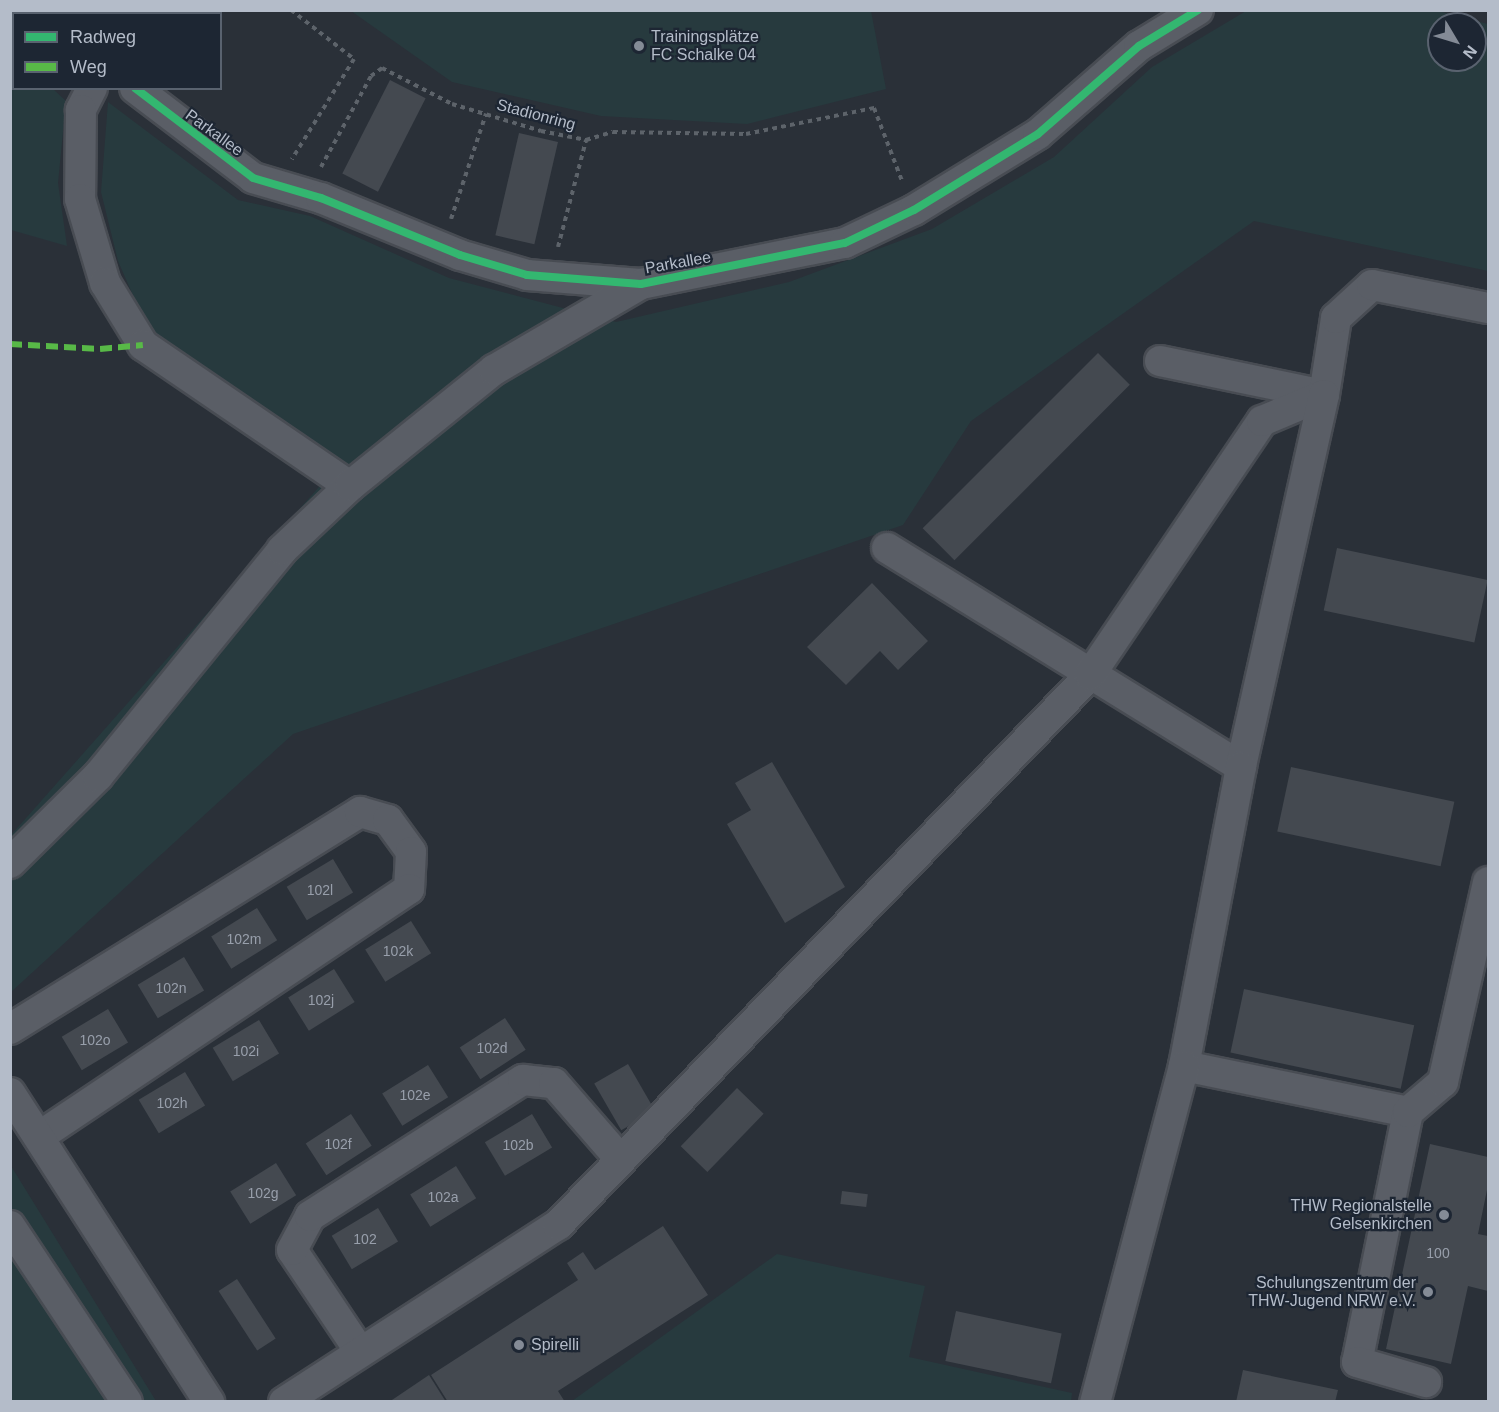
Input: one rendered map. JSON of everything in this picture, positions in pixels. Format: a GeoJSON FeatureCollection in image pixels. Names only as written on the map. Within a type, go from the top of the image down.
{"type":"FeatureCollection","features":[{"type":"Feature","properties":{"kind":"street","name":"Parkallee"},"geometry":{"type":"LineString","coordinates":[[138,90],[253,178],[306,193],[460,255],[549,280],[641,284],[845,243],[914,210],[1038,134],[1138,46],[1198,10]]}},
{"type":"Feature","properties":{"kind":"street"},"geometry":{"type":"LineString","coordinates":[[91,90],[81,110],[80,199],[105,283],[143,345],[350,486]]}},
{"type":"Feature","properties":{"kind":"street"},"geometry":{"type":"LineString","coordinates":[[10,863],[98,776],[282,550],[350,486],[494,370],[641,284]]}},
{"type":"Feature","properties":{"kind":"street"},"geometry":{"type":"LineString","coordinates":[[1095,1401],[1184,1066],[1241,767],[1324,395],[1336,318],[1372,285],[1488,308]]}},
{"type":"Feature","properties":{"kind":"street"},"geometry":{"type":"LineString","coordinates":[[1160,361],[1324,395]]}},
{"type":"Feature","properties":{"kind":"street"},"geometry":{"type":"LineString","coordinates":[[284,1401],[359,1350],[558,1225],[1090,675],[1262,421],[1324,395]]}},
{"type":"Feature","properties":{"kind":"street"},"geometry":{"type":"LineString","coordinates":[[887,548],[1241,767]]}},
{"type":"Feature","properties":{"kind":"street"},"geometry":{"type":"LineString","coordinates":[[10,1029],[360,812],[388,820],[411,852],[409,889],[39,1137]]}},
{"type":"Feature","properties":{"kind":"street"},"geometry":{"type":"LineString","coordinates":[[1426,1382],[1357,1362],[1408,1112],[1443,1082],[1488,882]]}},
{"type":"Feature","properties":{"kind":"street"},"geometry":{"type":"LineString","coordinates":[[1184,1066],[1408,1112]]}},
{"type":"Feature","properties":{"kind":"street"},"geometry":{"type":"LineString","coordinates":[[359,1350],[292,1250],[310,1216],[523,1080],[554,1083],[621,1160]]}},
{"type":"Feature","properties":{"kind":"street"},"geometry":{"type":"LineString","coordinates":[[10,1093],[209,1401]]}},
{"type":"Feature","properties":{"kind":"street"},"geometry":{"type":"LineString","coordinates":[[10,1226],[127,1401]]}},
{"type":"Feature","properties":{"kind":"path"},"geometry":{"type":"LineString","coordinates":[[277,185],[354,59],[291,10]]}},
{"type":"Feature","properties":{"kind":"path"},"geometry":{"type":"LineString","coordinates":[[452,215],[486,114]]}},
{"type":"Feature","properties":{"kind":"path"},"geometry":{"type":"LineString","coordinates":[[549,280],[586,140]]}},
{"type":"Feature","properties":{"kind":"green space","name":"Trainingsplätze FC Schalke 04"},"geometry":{"type":"Polygon","coordinates":[[[351,11],[871,11],[886,89],[747,124],[601,116],[452,82],[351,11]]]}},
{"type":"Feature","properties":{"kind":"green space"},"geometry":{"type":"Polygon","coordinates":[[[1246,11],[1442,12],[1427,12],[1427,72],[1487,72],[1488,24],[1488,271],[1254,221],[971,421],[903,525],[293,734],[11,992],[11,835],[341,462],[183,358],[145,323],[118,261],[101,192],[108,102],[238,200],[310,216],[449,278],[616,322],[789,282],[932,229],[1054,157],[1152,67],[1246,11]]]}},
{"type":"Feature","properties":{"kind":"green space"},"geometry":{"type":"Polygon","coordinates":[[[10,46],[12,90],[54,90],[66,101],[58,183],[67,246],[11,230],[10,46]]]}},
{"type":"Feature","properties":{"kind":"green space"},"geometry":{"type":"Polygon","coordinates":[[[11,1166],[156,1401],[11,1401],[11,1166]]]}},
{"type":"Feature","properties":{"kind":"green space"},"geometry":{"type":"Polygon","coordinates":[[[777,1254],[925,1286],[909,1357],[1072,1393],[1071,1401],[572,1401],[777,1254]]]}},
{"type":"Feature","properties":{"kind":"building"},"geometry":{"type":"Polygon","coordinates":[[[390,80],[426,98],[378,192],[342,174],[390,80]]]}},
{"type":"Feature","properties":{"kind":"building"},"geometry":{"type":"Polygon","coordinates":[[[519,133],[558,142],[534,244],[495,235],[519,133]]]}},
{"type":"Feature","properties":{"kind":"building"},"geometry":{"type":"Polygon","coordinates":[[[1098,353],[1130,385],[954,560],[923,528],[1098,353]]]}},
{"type":"Feature","properties":{"kind":"building"},"geometry":{"type":"Polygon","coordinates":[[[1337,548],[1488,580],[1474,643],[1324,611],[1337,548]]]}},
{"type":"Feature","properties":{"kind":"building"},"geometry":{"type":"Polygon","coordinates":[[[872,583],[928,641],[898,670],[880,651],[846,685],[807,647],[872,583]]]}},
{"type":"Feature","properties":{"kind":"building"},"geometry":{"type":"Polygon","coordinates":[[[772,762],[845,887],[785,923],[727,824],[751,810],[735,783],[772,762]]]}},
{"type":"Feature","properties":{"kind":"building"},"geometry":{"type":"Polygon","coordinates":[[[1291,767],[1454,802],[1441,866],[1277,832],[1291,767]]]}},
{"type":"Feature","properties":{"kind":"building"},"geometry":{"type":"Polygon","coordinates":[[[333,859],[353,892],[307,920],[287,887],[333,859]]]}},
{"type":"Feature","properties":{"kind":"building"},"geometry":{"type":"Polygon","coordinates":[[[257,908],[277,940],[231,969],[211,937],[257,908]]]}},
{"type":"Feature","properties":{"kind":"building"},"geometry":{"type":"Polygon","coordinates":[[[411,921],[431,953],[385,982],[365,950],[411,921]]]}},
{"type":"Feature","properties":{"kind":"building"},"geometry":{"type":"Polygon","coordinates":[[[184,957],[204,990],[158,1018],[138,985],[184,957]]]}},
{"type":"Feature","properties":{"kind":"building"},"geometry":{"type":"Polygon","coordinates":[[[334,969],[355,1002],[309,1031],[288,998],[334,969]]]}},
{"type":"Feature","properties":{"kind":"building"},"geometry":{"type":"Polygon","coordinates":[[[1244,989],[1414,1025],[1401,1089],[1230,1053],[1244,989]]]}},
{"type":"Feature","properties":{"kind":"building"},"geometry":{"type":"Polygon","coordinates":[[[108,1009],[128,1042],[82,1070],[62,1037],[108,1009]]]}},
{"type":"Feature","properties":{"kind":"building"},"geometry":{"type":"Polygon","coordinates":[[[505,1018],[526,1050],[480,1079],[460,1047],[505,1018]]]}},
{"type":"Feature","properties":{"kind":"building"},"geometry":{"type":"Polygon","coordinates":[[[259,1020],[279,1053],[233,1081],[213,1048],[259,1020]]]}},
{"type":"Feature","properties":{"kind":"building"},"geometry":{"type":"Polygon","coordinates":[[[628,1064],[655,1111],[621,1130],[594,1084],[628,1064]]]}},
{"type":"Feature","properties":{"kind":"building"},"geometry":{"type":"Polygon","coordinates":[[[428,1065],[448,1097],[402,1126],[382,1094],[428,1065]]]}},
{"type":"Feature","properties":{"kind":"building"},"geometry":{"type":"Polygon","coordinates":[[[185,1072],[205,1105],[159,1133],[139,1100],[185,1072]]]}},
{"type":"Feature","properties":{"kind":"building"},"geometry":{"type":"Polygon","coordinates":[[[737,1088],[764,1114],[707,1172],[681,1146],[737,1088]]]}},
{"type":"Feature","properties":{"kind":"building"},"geometry":{"type":"Polygon","coordinates":[[[351,1114],[372,1146],[326,1175],[306,1143],[351,1114]]]}},
{"type":"Feature","properties":{"kind":"building"},"geometry":{"type":"Polygon","coordinates":[[[532,1114],[552,1147],[505,1176],[485,1142],[532,1114]]]}},
{"type":"Feature","properties":{"kind":"building"},"geometry":{"type":"Polygon","coordinates":[[[1430,1144],[1488,1157],[1488,1185],[1478,1234],[1488,1236],[1488,1291],[1468,1286],[1451,1364],[1386,1349],[1430,1144]]]}},
{"type":"Feature","properties":{"kind":"building"},"geometry":{"type":"Polygon","coordinates":[[[276,1163],[296,1195],[250,1224],[230,1192],[276,1163]]]}},
{"type":"Feature","properties":{"kind":"building"},"geometry":{"type":"Polygon","coordinates":[[[456,1166],[476,1198],[430,1227],[410,1195],[456,1166]]]}},
{"type":"Feature","properties":{"kind":"building"},"geometry":{"type":"Polygon","coordinates":[[[842,1191],[868,1194],[866,1207],[840,1204],[842,1191]]]}},
{"type":"Feature","properties":{"kind":"building"},"geometry":{"type":"Polygon","coordinates":[[[378,1208],[398,1241],[352,1269],[332,1236],[378,1208]]]}},
{"type":"Feature","properties":{"kind":"building"},"geometry":{"type":"Polygon","coordinates":[[[663,1226],[708,1295],[558,1391],[565,1402],[448,1402],[431,1375],[578,1280],[567,1263],[583,1252],[595,1270],[663,1226]]]}},
{"type":"Feature","properties":{"kind":"building"},"geometry":{"type":"Polygon","coordinates":[[[237,1279],[276,1339],[257,1351],[219,1291],[237,1279]]]}},
{"type":"Feature","properties":{"kind":"building"},"geometry":{"type":"Polygon","coordinates":[[[956,1311],[1062,1333],[1051,1383],[945,1361],[956,1311]]]}},
{"type":"Feature","properties":{"kind":"building"},"geometry":{"type":"Polygon","coordinates":[[[1243,1370],[1338,1390],[1335,1402],[1236,1402],[1243,1370]]]}},
{"type":"Feature","properties":{"kind":"building"},"geometry":{"type":"Polygon","coordinates":[[[429,1375],[446,1402],[389,1402],[429,1375]]]}},
{"type":"Feature","properties":{"kind":"marked path"},"geometry":{"type":"LineString","coordinates":[[10,344],[100,349],[143,345]]}},
{"type":"Feature","properties":{"kind":"cycle path"},"geometry":{"type":"LineString","coordinates":[[138,90],[253,178],[321,198],[460,255],[527,275],[641,284],[845,243],[914,210],[1038,134],[1139,46],[1198,10]]}},
{"type":"Feature","properties":{"kind":"place","name":"Trainingsplätze FC Schalke 04"},"geometry":{"type":"Point","coordinates":[639,46]}},
{"type":"Feature","properties":{"kind":"place","name":"THW Regionalstelle Gelsenkirchen"},"geometry":{"type":"Point","coordinates":[1444,1215]}},
{"type":"Feature","properties":{"kind":"place","name":"Schulungszentrum der THW-Jugend NRW e.V."},"geometry":{"type":"Point","coordinates":[1428,1292]}},
{"type":"Feature","properties":{"kind":"place","name":"Spirelli"},"geometry":{"type":"Point","coordinates":[519,1345]}}]}
